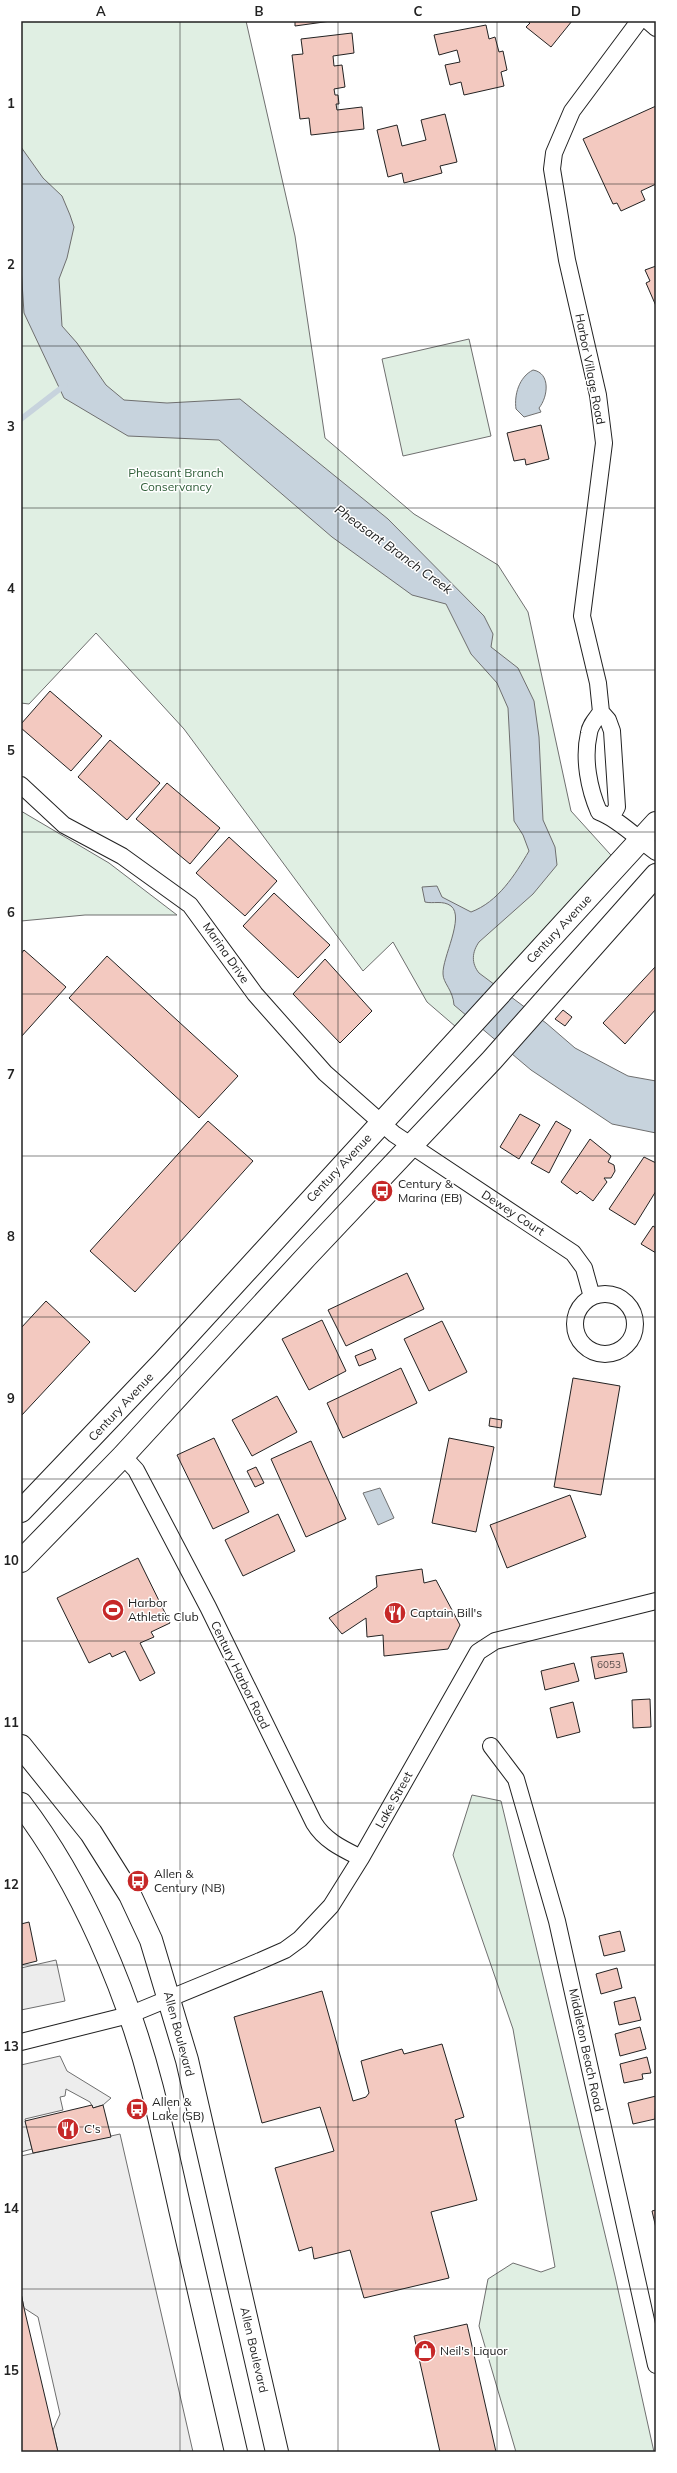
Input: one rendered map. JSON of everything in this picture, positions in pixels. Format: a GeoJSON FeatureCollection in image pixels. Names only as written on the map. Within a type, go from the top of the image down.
{"type":"FeatureCollection","features":[{"type":"Feature","properties":{"kind":"main road","name":"Century Avenue"},"geometry":{"type":"LineString","coordinates":[[21,1511],[163,1362],[380,1122],[517,974],[648,846],[656,823]]}},
{"type":"Feature","properties":{"kind":"main road"},"geometry":{"type":"LineString","coordinates":[[21,1561],[123,1456],[306,1257],[484,1069],[656,875]]}},
{"type":"Feature","properties":{"kind":"main road","name":"Allen Boulevard"},"geometry":{"type":"LineString","coordinates":[[21,1746],[91,1833],[126,1889],[146,1928],[170,1997],[187,2060],[277,2452]]}},
{"type":"Feature","properties":{"kind":"main road"},"geometry":{"type":"LineString","coordinates":[[21,1804],[48,1844],[77,1896],[106,1956],[129,2015],[152,2088],[236,2452]]}},
{"type":"Feature","properties":{"kind":"street","name":"Harbor Village Road"},"geometry":{"type":"LineString","coordinates":[[612,816],[616,806],[614,790],[613,738],[608,720],[601,712],[596,677],[582,616],[604,443],[598,394],[567,260],[552,169],[554,153],[572,111],[640,21]]}},
{"type":"Feature","properties":{"kind":"street"},"geometry":{"type":"LineString","coordinates":[[648,21],[656,28]]}},
{"type":"Feature","properties":{"kind":"street"},"geometry":{"type":"LineString","coordinates":[[601,712],[592,724],[589,734],[589,778],[591,791],[599,812],[612,816],[620,825],[648,846]]}},
{"type":"Feature","properties":{"kind":"street","name":"Marina Drive"},"geometry":{"type":"LineString","coordinates":[[21,785],[64,825],[122,856],[190,905],[255,994],[325,1073],[410,1147]]}},
{"type":"Feature","properties":{"kind":"street","name":"Dewey Court"},"geometry":{"type":"LineString","coordinates":[[410,1147],[574,1252],[584,1268],[592,1297]]}},
{"type":"Feature","properties":{"kind":"street","name":"Century Harbor Road"},"geometry":{"type":"LineString","coordinates":[[123,1456],[136,1470],[208,1607],[236,1668],[314,1823],[320,1832],[338,1847],[361,1858]]}},
{"type":"Feature","properties":{"kind":"street","name":"Lake Street"},"geometry":{"type":"LineString","coordinates":[[21,2042],[129,2015],[260,1961],[292,1945],[309,1931],[331,1906],[361,1858],[478,1652],[495,1642],[656,1600]]}},
{"type":"Feature","properties":{"kind":"street","name":"Middleton Beach Road"},"geometry":{"type":"LineString","coordinates":[[491,1746],[516,1779],[557,1921],[656,2365]]}},
{"type":"Feature","properties":{"kind":"green space","name":"Pheasant Branch Conservancy"},"geometry":{"type":"Polygon","coordinates":[[[21,21],[246,21],[295,236],[325,438],[414,514],[498,565],[528,612],[571,811],[619,864],[463,1033],[427,1002],[393,942],[363,971],[184,729],[96,633],[29,704],[21,703],[21,21]]]}},
{"type":"Feature","properties":{"kind":"green space"},"geometry":{"type":"Polygon","coordinates":[[[469,339],[491,436],[403,456],[382,359],[469,339]]]}},
{"type":"Feature","properties":{"kind":"green space"},"geometry":{"type":"Polygon","coordinates":[[[21,811],[109,863],[177,915],[85,915],[21,921],[21,811]]]}},
{"type":"Feature","properties":{"kind":"green space"},"geometry":{"type":"Polygon","coordinates":[[[472,1795],[501,1801],[615,2276],[654,2452],[516,2452],[479,2326],[488,2279],[513,2263],[541,2272],[555,2267],[513,2029],[453,1855],[472,1795]]]}},
{"type":"Feature","properties":{"kind":"shaded area"},"geometry":{"type":"Polygon","coordinates":[[[56,1960],[65,2001],[21,2010],[21,1968],[56,1960]]]}},
{"type":"Feature","properties":{"kind":"shaded area"},"geometry":{"type":"Polygon","coordinates":[[[60,2056],[67,2071],[111,2098],[103,2105],[93,2108],[90,2102],[66,2089],[65,2096],[60,2097],[63,2110],[25,2119],[32,2149],[21,2152],[21,2065],[60,2056]]]}},
{"type":"Feature","properties":{"kind":"shaded area"},"geometry":{"type":"Polygon","coordinates":[[[120,2134],[193,2452],[58,2452],[53,2430],[60,2414],[38,2317],[24,2308],[21,2293],[21,2156],[120,2134]]]}},
{"type":"Feature","properties":{"kind":"water","name":"Pheasant Branch Creek"},"geometry":{"type":"Polygon","coordinates":[[[21,147],[43,178],[62,196],[70,215],[74,227],[67,258],[59,279],[62,326],[77,343],[106,385],[124,400],[167,403],[240,399],[388,519],[484,616],[493,634],[491,647],[518,668],[534,701],[539,737],[543,820],[555,847],[557,865],[533,894],[479,942],[473,958],[476,969],[479,973],[546,1023],[575,1048],[628,1076],[656,1081],[656,1133],[612,1124],[531,1070],[454,1005],[452,995],[443,977],[444,967],[456,919],[455,911],[451,906],[445,903],[425,902],[422,887],[437,886],[442,897],[471,912],[498,895],[512,878],[529,851],[523,835],[514,821],[508,708],[497,683],[471,654],[446,604],[412,595],[332,537],[219,440],[128,436],[64,398],[24,313],[21,267],[21,147]]]}},
{"type":"Feature","properties":{"kind":"water"},"geometry":{"type":"Polygon","coordinates":[[[533,370],[539,372],[543,376],[545,380],[546,392],[539,408],[541,412],[524,417],[516,409],[517,392],[518,387],[524,377],[533,370]]]}},
{"type":"Feature","properties":{"kind":"water"},"geometry":{"type":"Polygon","coordinates":[[[380,1488],[394,1518],[378,1525],[363,1493],[380,1488]]]}},
{"type":"Feature","properties":{"kind":"building"},"geometry":{"type":"Polygon","coordinates":[[[295,21],[331,21],[295,26],[295,21]]]}},
{"type":"Feature","properties":{"kind":"building"},"geometry":{"type":"Polygon","coordinates":[[[527,21],[572,21],[551,47],[526,27],[530,23],[527,21]]]}},
{"type":"Feature","properties":{"kind":"building"},"geometry":{"type":"Polygon","coordinates":[[[486,25],[489,39],[495,37],[499,52],[503,51],[507,70],[501,72],[504,86],[464,95],[461,82],[450,85],[445,65],[460,62],[457,50],[439,55],[434,35],[486,25]]]}},
{"type":"Feature","properties":{"kind":"building"},"geometry":{"type":"Polygon","coordinates":[[[352,33],[354,53],[333,56],[334,66],[342,65],[345,87],[334,89],[335,95],[338,95],[339,104],[336,104],[337,110],[362,107],[364,129],[311,135],[309,118],[300,119],[292,55],[303,54],[301,39],[352,33]]]}},
{"type":"Feature","properties":{"kind":"building"},"geometry":{"type":"Polygon","coordinates":[[[656,106],[656,184],[641,191],[645,200],[621,211],[617,203],[613,204],[583,139],[656,106]]]}},
{"type":"Feature","properties":{"kind":"building"},"geometry":{"type":"Polygon","coordinates":[[[445,114],[457,162],[440,166],[442,173],[404,183],[402,173],[388,177],[377,130],[397,125],[402,146],[426,140],[421,120],[445,114]]]}},
{"type":"Feature","properties":{"kind":"building"},"geometry":{"type":"Polygon","coordinates":[[[656,266],[656,306],[646,283],[650,281],[645,270],[656,266]]]}},
{"type":"Feature","properties":{"kind":"building"},"geometry":{"type":"Polygon","coordinates":[[[541,425],[549,459],[526,465],[525,459],[514,461],[507,433],[541,425]]]}},
{"type":"Feature","properties":{"kind":"building"},"geometry":{"type":"Polygon","coordinates":[[[50,691],[102,736],[71,771],[21,728],[21,724],[50,691]]]}},
{"type":"Feature","properties":{"kind":"building"},"geometry":{"type":"Polygon","coordinates":[[[110,740],[160,783],[127,820],[78,777],[110,740]]]}},
{"type":"Feature","properties":{"kind":"building"},"geometry":{"type":"Polygon","coordinates":[[[167,783],[220,828],[190,864],[136,819],[167,783]]]}},
{"type":"Feature","properties":{"kind":"building"},"geometry":{"type":"Polygon","coordinates":[[[229,837],[277,881],[245,916],[196,873],[229,837]]]}},
{"type":"Feature","properties":{"kind":"building"},"geometry":{"type":"Polygon","coordinates":[[[274,893],[330,945],[298,978],[243,926],[274,893]]]}},
{"type":"Feature","properties":{"kind":"building"},"geometry":{"type":"Polygon","coordinates":[[[24,950],[66,987],[21,1037],[21,954],[24,950]]]}},
{"type":"Feature","properties":{"kind":"building"},"geometry":{"type":"Polygon","coordinates":[[[107,956],[238,1076],[199,1118],[69,998],[107,956]]]}},
{"type":"Feature","properties":{"kind":"building"},"geometry":{"type":"Polygon","coordinates":[[[325,959],[372,1011],[340,1043],[293,994],[325,959]]]}},
{"type":"Feature","properties":{"kind":"building"},"geometry":{"type":"Polygon","coordinates":[[[656,966],[656,1009],[625,1044],[603,1023],[656,966]]]}},
{"type":"Feature","properties":{"kind":"building"},"geometry":{"type":"Polygon","coordinates":[[[563,1010],[572,1017],[565,1026],[555,1019],[563,1010]]]}},
{"type":"Feature","properties":{"kind":"building"},"geometry":{"type":"Polygon","coordinates":[[[520,1114],[540,1125],[519,1159],[500,1147],[520,1114]]]}},
{"type":"Feature","properties":{"kind":"building"},"geometry":{"type":"Polygon","coordinates":[[[208,1121],[253,1161],[135,1292],[90,1251],[208,1121]]]}},
{"type":"Feature","properties":{"kind":"building"},"geometry":{"type":"Polygon","coordinates":[[[556,1121],[571,1130],[549,1173],[531,1163],[556,1121]]]}},
{"type":"Feature","properties":{"kind":"building"},"geometry":{"type":"Polygon","coordinates":[[[590,1139],[611,1156],[608,1162],[614,1165],[615,1171],[611,1178],[604,1178],[607,1182],[593,1201],[580,1191],[577,1194],[561,1182],[590,1139]]]}},
{"type":"Feature","properties":{"kind":"building"},"geometry":{"type":"Polygon","coordinates":[[[644,1157],[656,1163],[656,1191],[635,1225],[609,1209],[644,1157]]]}},
{"type":"Feature","properties":{"kind":"building"},"geometry":{"type":"Polygon","coordinates":[[[653,1226],[656,1228],[656,1253],[641,1244],[653,1226]]]}},
{"type":"Feature","properties":{"kind":"building"},"geometry":{"type":"Polygon","coordinates":[[[407,1273],[424,1309],[346,1346],[328,1310],[407,1273]]]}},
{"type":"Feature","properties":{"kind":"building"},"geometry":{"type":"Polygon","coordinates":[[[46,1301],[90,1342],[21,1416],[21,1328],[46,1301]]]}},
{"type":"Feature","properties":{"kind":"building"},"geometry":{"type":"Polygon","coordinates":[[[322,1320],[346,1371],[309,1390],[282,1339],[322,1320]]]}},
{"type":"Feature","properties":{"kind":"building"},"geometry":{"type":"Polygon","coordinates":[[[442,1321],[467,1372],[429,1391],[404,1339],[442,1321]]]}},
{"type":"Feature","properties":{"kind":"building"},"geometry":{"type":"Polygon","coordinates":[[[372,1349],[376,1359],[359,1366],[355,1356],[372,1349]]]}},
{"type":"Feature","properties":{"kind":"building"},"geometry":{"type":"Polygon","coordinates":[[[401,1368],[417,1403],[343,1438],[327,1403],[401,1368]]]}},
{"type":"Feature","properties":{"kind":"building"},"geometry":{"type":"Polygon","coordinates":[[[573,1378],[620,1386],[601,1495],[554,1487],[573,1378]]]}},
{"type":"Feature","properties":{"kind":"building"},"geometry":{"type":"Polygon","coordinates":[[[277,1396],[297,1432],[252,1456],[232,1420],[277,1396]]]}},
{"type":"Feature","properties":{"kind":"building"},"geometry":{"type":"Polygon","coordinates":[[[490,1418],[502,1420],[501,1428],[489,1426],[490,1418]]]}},
{"type":"Feature","properties":{"kind":"building"},"geometry":{"type":"Polygon","coordinates":[[[214,1438],[249,1512],[213,1529],[177,1455],[214,1438]]]}},
{"type":"Feature","properties":{"kind":"building"},"geometry":{"type":"Polygon","coordinates":[[[449,1438],[494,1447],[476,1532],[432,1523],[449,1438]]]}},
{"type":"Feature","properties":{"kind":"building"},"geometry":{"type":"Polygon","coordinates":[[[311,1441],[346,1519],[306,1537],[271,1459],[311,1441]]]}},
{"type":"Feature","properties":{"kind":"building"},"geometry":{"type":"Polygon","coordinates":[[[256,1467],[264,1483],[255,1487],[247,1471],[256,1467]]]}},
{"type":"Feature","properties":{"kind":"building"},"geometry":{"type":"Polygon","coordinates":[[[570,1495],[586,1537],[507,1568],[490,1525],[570,1495]]]}},
{"type":"Feature","properties":{"kind":"building"},"geometry":{"type":"Polygon","coordinates":[[[278,1514],[295,1551],[243,1576],[225,1540],[278,1514]]]}},
{"type":"Feature","properties":{"kind":"building","name":"Harbor Athletic Club"},"geometry":{"type":"Polygon","coordinates":[[[138,1558],[170,1623],[151,1632],[154,1637],[140,1643],[155,1673],[140,1681],[125,1651],[112,1657],[110,1653],[89,1663],[57,1598],[138,1558]]]}},
{"type":"Feature","properties":{"kind":"building","name":"Captain Bill's"},"geometry":{"type":"Polygon","coordinates":[[[422,1569],[424,1583],[436,1580],[460,1625],[448,1649],[384,1656],[383,1635],[367,1637],[366,1618],[342,1634],[329,1618],[377,1587],[376,1576],[422,1569]]]}},
{"type":"Feature","properties":{"kind":"building"},"geometry":{"type":"Polygon","coordinates":[[[623,1653],[627,1672],[595,1679],[591,1657],[623,1653]]]}},
{"type":"Feature","properties":{"kind":"building"},"geometry":{"type":"Polygon","coordinates":[[[574,1663],[579,1681],[545,1690],[541,1671],[574,1663]]]}},
{"type":"Feature","properties":{"kind":"building"},"geometry":{"type":"Polygon","coordinates":[[[650,1699],[651,1727],[633,1728],[632,1700],[650,1699]]]}},
{"type":"Feature","properties":{"kind":"building"},"geometry":{"type":"Polygon","coordinates":[[[573,1702],[580,1732],[557,1738],[550,1708],[573,1702]]]}},
{"type":"Feature","properties":{"kind":"building"},"geometry":{"type":"Polygon","coordinates":[[[29,1922],[37,1961],[21,1965],[21,1924],[29,1922]]]}},
{"type":"Feature","properties":{"kind":"building"},"geometry":{"type":"Polygon","coordinates":[[[620,1931],[625,1951],[604,1956],[599,1936],[620,1931]]]}},
{"type":"Feature","properties":{"kind":"building"},"geometry":{"type":"Polygon","coordinates":[[[617,1968],[622,1988],[601,1994],[596,1974],[617,1968]]]}},
{"type":"Feature","properties":{"kind":"building"},"geometry":{"type":"Polygon","coordinates":[[[322,1991],[353,2101],[366,2097],[369,2093],[361,2061],[402,2049],[404,2054],[442,2044],[464,2117],[455,2120],[477,2200],[431,2212],[449,2278],[364,2298],[350,2250],[314,2259],[312,2247],[299,2251],[275,2168],[334,2151],[320,2107],[262,2123],[234,2017],[322,1991]]]}},
{"type":"Feature","properties":{"kind":"building"},"geometry":{"type":"Polygon","coordinates":[[[635,1997],[641,2020],[619,2025],[614,2002],[635,1997]]]}},
{"type":"Feature","properties":{"kind":"building"},"geometry":{"type":"Polygon","coordinates":[[[640,2027],[646,2049],[620,2056],[615,2034],[640,2027]]]}},
{"type":"Feature","properties":{"kind":"building"},"geometry":{"type":"Polygon","coordinates":[[[647,2057],[651,2073],[642,2074],[643,2079],[624,2083],[620,2064],[647,2057]]]}},
{"type":"Feature","properties":{"kind":"building"},"geometry":{"type":"Polygon","coordinates":[[[656,2096],[655,2119],[633,2124],[628,2103],[656,2096]]]}},
{"type":"Feature","properties":{"kind":"building","name":"C's"},"geometry":{"type":"Polygon","coordinates":[[[92,2105],[93,2108],[103,2105],[111,2137],[33,2153],[25,2121],[92,2105]]]}},
{"type":"Feature","properties":{"kind":"building"},"geometry":{"type":"Polygon","coordinates":[[[656,2210],[656,2228],[652,2211],[656,2210]]]}},
{"type":"Feature","properties":{"kind":"building"},"geometry":{"type":"Polygon","coordinates":[[[21,2293],[24,2308],[58,2452],[21,2452],[21,2293]]]}},
{"type":"Feature","properties":{"kind":"building"},"geometry":{"type":"Polygon","coordinates":[[[467,2324],[496,2452],[440,2452],[414,2336],[467,2324]]]}},
{"type":"Feature","properties":{"kind":"waterway"},"geometry":{"type":"LineString","coordinates":[[21,419],[65,385]]}},
{"type":"Feature","properties":{"kind":"place","name":"Century & Marina (EB)"},"geometry":{"type":"Point","coordinates":[382,1191]}},
{"type":"Feature","properties":{"kind":"place","name":"Harbor Athletic Club"},"geometry":{"type":"Point","coordinates":[113,1610]}},
{"type":"Feature","properties":{"kind":"place","name":"Captain Bill's"},"geometry":{"type":"Point","coordinates":[395,1613]}},
{"type":"Feature","properties":{"kind":"place","name":"Allen & Century (NB)"},"geometry":{"type":"Point","coordinates":[138,1881]}},
{"type":"Feature","properties":{"kind":"place","name":"Allen & Lake (SB)"},"geometry":{"type":"Point","coordinates":[137,2109]}},
{"type":"Feature","properties":{"kind":"place","name":"C's"},"geometry":{"type":"Point","coordinates":[68,2129]}},
{"type":"Feature","properties":{"kind":"place","name":"Neil's Liquor"},"geometry":{"type":"Point","coordinates":[425,2351]}}]}
